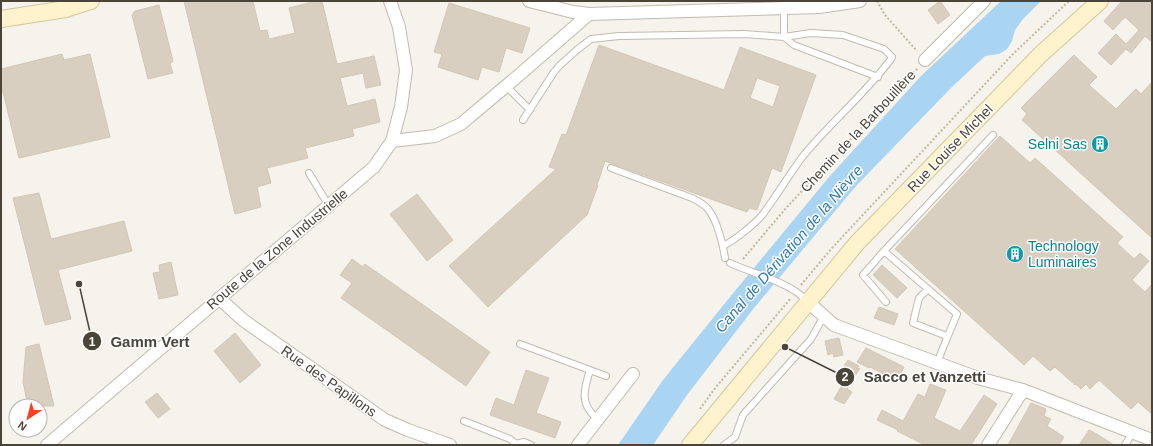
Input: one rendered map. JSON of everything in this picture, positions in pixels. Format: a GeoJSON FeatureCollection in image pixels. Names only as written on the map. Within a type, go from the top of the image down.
{"type":"FeatureCollection","features":[{"type":"Feature","properties":{"kind":"street"},"geometry":{"type":"LineString","coordinates":[[1,19],[66,9],[90,1]]}},
{"type":"Feature","properties":{"kind":"street","name":"Route de la Zone Industrielle"},"geometry":{"type":"LineString","coordinates":[[47,445],[374,168],[392,140],[401,107],[406,70],[399,27],[390,1]]}},
{"type":"Feature","properties":{"kind":"street"},"geometry":{"type":"LineString","coordinates":[[529,1],[573,12],[589,14],[784,9],[819,7],[860,1]]}},
{"type":"Feature","properties":{"kind":"street","name":"Chemin de la Barbouillère"},"geometry":{"type":"LineString","coordinates":[[925,60],[984,1]]}},
{"type":"Feature","properties":{"kind":"street","name":"Rue Louise Michel"},"geometry":{"type":"LineString","coordinates":[[690,445],[856,243],[1041,54],[1100,1]]}},
{"type":"Feature","properties":{"kind":"street"},"geometry":{"type":"LineString","coordinates":[[392,140],[435,136],[461,124],[589,14]]}},
{"type":"Feature","properties":{"kind":"street","name":"Rue des Papillons"},"geometry":{"type":"LineString","coordinates":[[219,298],[242,320],[385,420],[450,445]]}},
{"type":"Feature","properties":{"kind":"street"},"geometry":{"type":"LineString","coordinates":[[808,302],[834,325],[978,378],[1023,390],[1152,440]]}},
{"type":"Feature","properties":{"kind":"street"},"geometry":{"type":"LineString","coordinates":[[578,445],[633,374]]}},
{"type":"Feature","properties":{"kind":"street"},"geometry":{"type":"LineString","coordinates":[[988,445],[1023,390]]}},
{"type":"Feature","properties":{"kind":"lane"},"geometry":{"type":"LineString","coordinates":[[784,9],[784,37]]}},
{"type":"Feature","properties":{"kind":"lane"},"geometry":{"type":"LineString","coordinates":[[523,120],[560,65],[591,39],[619,36],[744,34],[784,37],[811,33],[843,35],[889,53],[892,57],[878,77],[804,156],[758,219],[732,241],[723,246]]}},
{"type":"Feature","properties":{"kind":"lane"},"geometry":{"type":"LineString","coordinates":[[784,37],[798,48],[878,77]]}},
{"type":"Feature","properties":{"kind":"lane"},"geometry":{"type":"LineString","coordinates":[[506,86],[530,110]]}},
{"type":"Feature","properties":{"kind":"lane"},"geometry":{"type":"LineString","coordinates":[[886,302],[863,275],[993,135]]}},
{"type":"Feature","properties":{"kind":"lane"},"geometry":{"type":"LineString","coordinates":[[611,168],[702,203],[711,212],[723,246],[724,258]]}},
{"type":"Feature","properties":{"kind":"lane"},"geometry":{"type":"LineString","coordinates":[[309,173],[329,206]]}},
{"type":"Feature","properties":{"kind":"lane"},"geometry":{"type":"LineString","coordinates":[[884,251],[957,314],[937,363]]}},
{"type":"Feature","properties":{"kind":"lane"},"geometry":{"type":"LineString","coordinates":[[730,263],[786,286],[808,302]]}},
{"type":"Feature","properties":{"kind":"lane"},"geometry":{"type":"LineString","coordinates":[[928,289],[919,298],[913,323],[944,335],[947,338]]}},
{"type":"Feature","properties":{"kind":"lane"},"geometry":{"type":"LineString","coordinates":[[724,445],[735,437],[743,415],[811,339],[824,316]]}},
{"type":"Feature","properties":{"kind":"lane"},"geometry":{"type":"LineString","coordinates":[[520,344],[606,376]]}},
{"type":"Feature","properties":{"kind":"lane"},"geometry":{"type":"LineString","coordinates":[[590,370],[584,400],[590,412],[598,419]]}},
{"type":"Feature","properties":{"kind":"lane"},"geometry":{"type":"LineString","coordinates":[[464,421],[510,439],[516,444],[524,442],[531,445]]}},
{"type":"Feature","properties":{"kind":"lane"},"geometry":{"type":"LineString","coordinates":[[1125,445],[1133,432]]}},
{"type":"Feature","properties":{"kind":"path"},"geometry":{"type":"LineString","coordinates":[[877,1],[885,15],[925,60]]}},
{"type":"Feature","properties":{"kind":"path","name":"Chemin de la Barbouillère"},"geometry":{"type":"LineString","coordinates":[[739,267],[786,208],[925,60]]}},
{"type":"Feature","properties":{"kind":"water","name":"Canal de Dérivation de la Nièvre"},"geometry":{"type":"Polygon","coordinates":[[[1001,1],[1041,1],[1023,19],[1015,30],[1012,41],[1007,49],[999,54],[985,56],[951,88],[856,186],[754,308],[687,395],[653,445],[618,445],[663,380],[829,177],[920,77],[1001,1]]]}},
{"type":"Feature","properties":{"kind":"building"},"geometry":{"type":"Polygon","coordinates":[[[184,1],[253,1],[260,31],[267,30],[269,39],[295,33],[289,8],[316,1],[322,1],[337,64],[374,56],[381,85],[366,88],[363,73],[340,78],[347,106],[375,99],[380,122],[352,129],[354,136],[305,148],[308,158],[267,168],[271,183],[257,187],[261,207],[235,214],[184,1]]]}},
{"type":"Feature","properties":{"kind":"building"},"geometry":{"type":"Polygon","coordinates":[[[940,1],[950,15],[938,24],[928,10],[940,1]]]}},
{"type":"Feature","properties":{"kind":"building"},"geometry":{"type":"Polygon","coordinates":[[[1122,1],[1152,1],[1152,42],[1145,36],[1131,53],[1126,49],[1111,65],[1098,53],[1116,34],[1126,44],[1139,30],[1125,17],[1113,30],[1104,21],[1122,1]]]}},
{"type":"Feature","properties":{"kind":"building"},"geometry":{"type":"Polygon","coordinates":[[[449,3],[530,28],[522,53],[506,48],[499,72],[482,67],[478,80],[438,67],[442,54],[434,52],[449,3]]]}},
{"type":"Feature","properties":{"kind":"building"},"geometry":{"type":"Polygon","coordinates":[[[159,5],[173,61],[170,64],[173,73],[148,79],[132,15],[135,11],[159,5]]]}},
{"type":"Feature","properties":{"kind":"building"},"geometry":{"type":"Polygon","coordinates":[[[599,45],[724,90],[740,47],[816,75],[781,172],[772,168],[757,210],[749,208],[747,212],[605,161],[587,215],[488,307],[449,266],[556,169],[549,167],[562,134],[566,135],[599,45]],[[757,78],[750,98],[773,107],[780,86],[757,78]]]}},
{"type":"Feature","properties":{"kind":"building"},"geometry":{"type":"Polygon","coordinates":[[[62,54],[64,60],[90,54],[110,137],[19,158],[1,84],[1,69],[62,54]]]}},
{"type":"Feature","properties":{"kind":"building","name":"Selni Sas"},"geometry":{"type":"Polygon","coordinates":[[[1074,55],[1097,77],[1089,85],[1116,109],[1136,89],[1141,94],[1152,82],[1152,238],[1022,120],[1027,114],[1021,108],[1074,55]]]}},
{"type":"Feature","properties":{"kind":"building","name":"Technology Luminaires"},"geometry":{"type":"Polygon","coordinates":[[[1000,136],[1030,163],[1035,158],[1123,237],[1117,243],[1134,259],[1140,253],[1149,261],[1132,280],[1145,292],[1152,284],[1152,414],[1138,402],[1131,409],[1099,380],[1090,389],[1086,384],[1081,389],[1055,367],[1050,371],[1033,356],[1024,365],[895,249],[1000,136]]]}},
{"type":"Feature","properties":{"kind":"building"},"geometry":{"type":"Polygon","coordinates":[[[39,193],[51,239],[124,221],[132,251],[58,270],[71,319],[45,325],[13,198],[39,193]]]}},
{"type":"Feature","properties":{"kind":"building"},"geometry":{"type":"Polygon","coordinates":[[[417,194],[453,240],[427,261],[390,214],[417,194]]]}},
{"type":"Feature","properties":{"kind":"building"},"geometry":{"type":"Polygon","coordinates":[[[352,259],[363,267],[365,264],[490,352],[466,386],[341,298],[352,283],[340,275],[352,259]]]}},
{"type":"Feature","properties":{"kind":"building"},"geometry":{"type":"Polygon","coordinates":[[[171,262],[178,295],[159,299],[153,273],[160,272],[159,265],[171,262]]]}},
{"type":"Feature","properties":{"kind":"building"},"geometry":{"type":"Polygon","coordinates":[[[882,265],[907,288],[897,298],[873,275],[882,265]]]}},
{"type":"Feature","properties":{"kind":"building"},"geometry":{"type":"Polygon","coordinates":[[[879,307],[898,314],[894,325],[874,318],[879,307]]]}},
{"type":"Feature","properties":{"kind":"building"},"geometry":{"type":"Polygon","coordinates":[[[235,333],[261,365],[240,383],[214,351],[235,333]]]}},
{"type":"Feature","properties":{"kind":"building"},"geometry":{"type":"Polygon","coordinates":[[[839,338],[843,355],[834,357],[833,353],[828,355],[825,341],[839,338]]]}},
{"type":"Feature","properties":{"kind":"building"},"geometry":{"type":"Polygon","coordinates":[[[39,344],[54,406],[48,406],[48,398],[26,398],[23,382],[26,347],[39,344]]]}},
{"type":"Feature","properties":{"kind":"building"},"geometry":{"type":"Polygon","coordinates":[[[866,348],[904,367],[897,381],[857,362],[866,348]]]}},
{"type":"Feature","properties":{"kind":"building"},"geometry":{"type":"Polygon","coordinates":[[[848,360],[859,366],[856,369],[860,368],[847,389],[852,392],[844,404],[834,399],[841,387],[838,383],[848,376],[841,371],[848,360]]]}},
{"type":"Feature","properties":{"kind":"building"},"geometry":{"type":"Polygon","coordinates":[[[526,370],[549,378],[536,413],[561,422],[555,438],[490,415],[496,398],[514,405],[526,370]]]}},
{"type":"Feature","properties":{"kind":"building"},"geometry":{"type":"Polygon","coordinates":[[[930,384],[946,390],[934,418],[960,431],[984,395],[997,404],[971,445],[925,445],[877,420],[882,410],[903,421],[918,394],[925,397],[930,384]]]}},
{"type":"Feature","properties":{"kind":"building"},"geometry":{"type":"Polygon","coordinates":[[[157,393],[170,409],[158,418],[145,402],[157,393]]]}},
{"type":"Feature","properties":{"kind":"building"},"geometry":{"type":"Polygon","coordinates":[[[1031,403],[1046,409],[1044,416],[1051,419],[1047,426],[1064,437],[1059,445],[1008,445],[1031,403]]]}},
{"type":"Feature","properties":{"kind":"building"},"geometry":{"type":"Polygon","coordinates":[[[1089,430],[1095,433],[1114,445],[1079,445],[1089,430]]]}},
{"type":"Feature","properties":{"kind":"place","name":"Selni Sas"},"geometry":{"type":"Point","coordinates":[1100,144]}},
{"type":"Feature","properties":{"kind":"place","name":"Technology Luminaires"},"geometry":{"type":"Point","coordinates":[1015,254]}},
{"type":"Feature","properties":{"kind":"place","name":"Gamm Vert"},"geometry":{"type":"Point","coordinates":[79,284]}},
{"type":"Feature","properties":{"kind":"place","name":"Sacco et Vanzetti"},"geometry":{"type":"Point","coordinates":[785,347]}}]}
